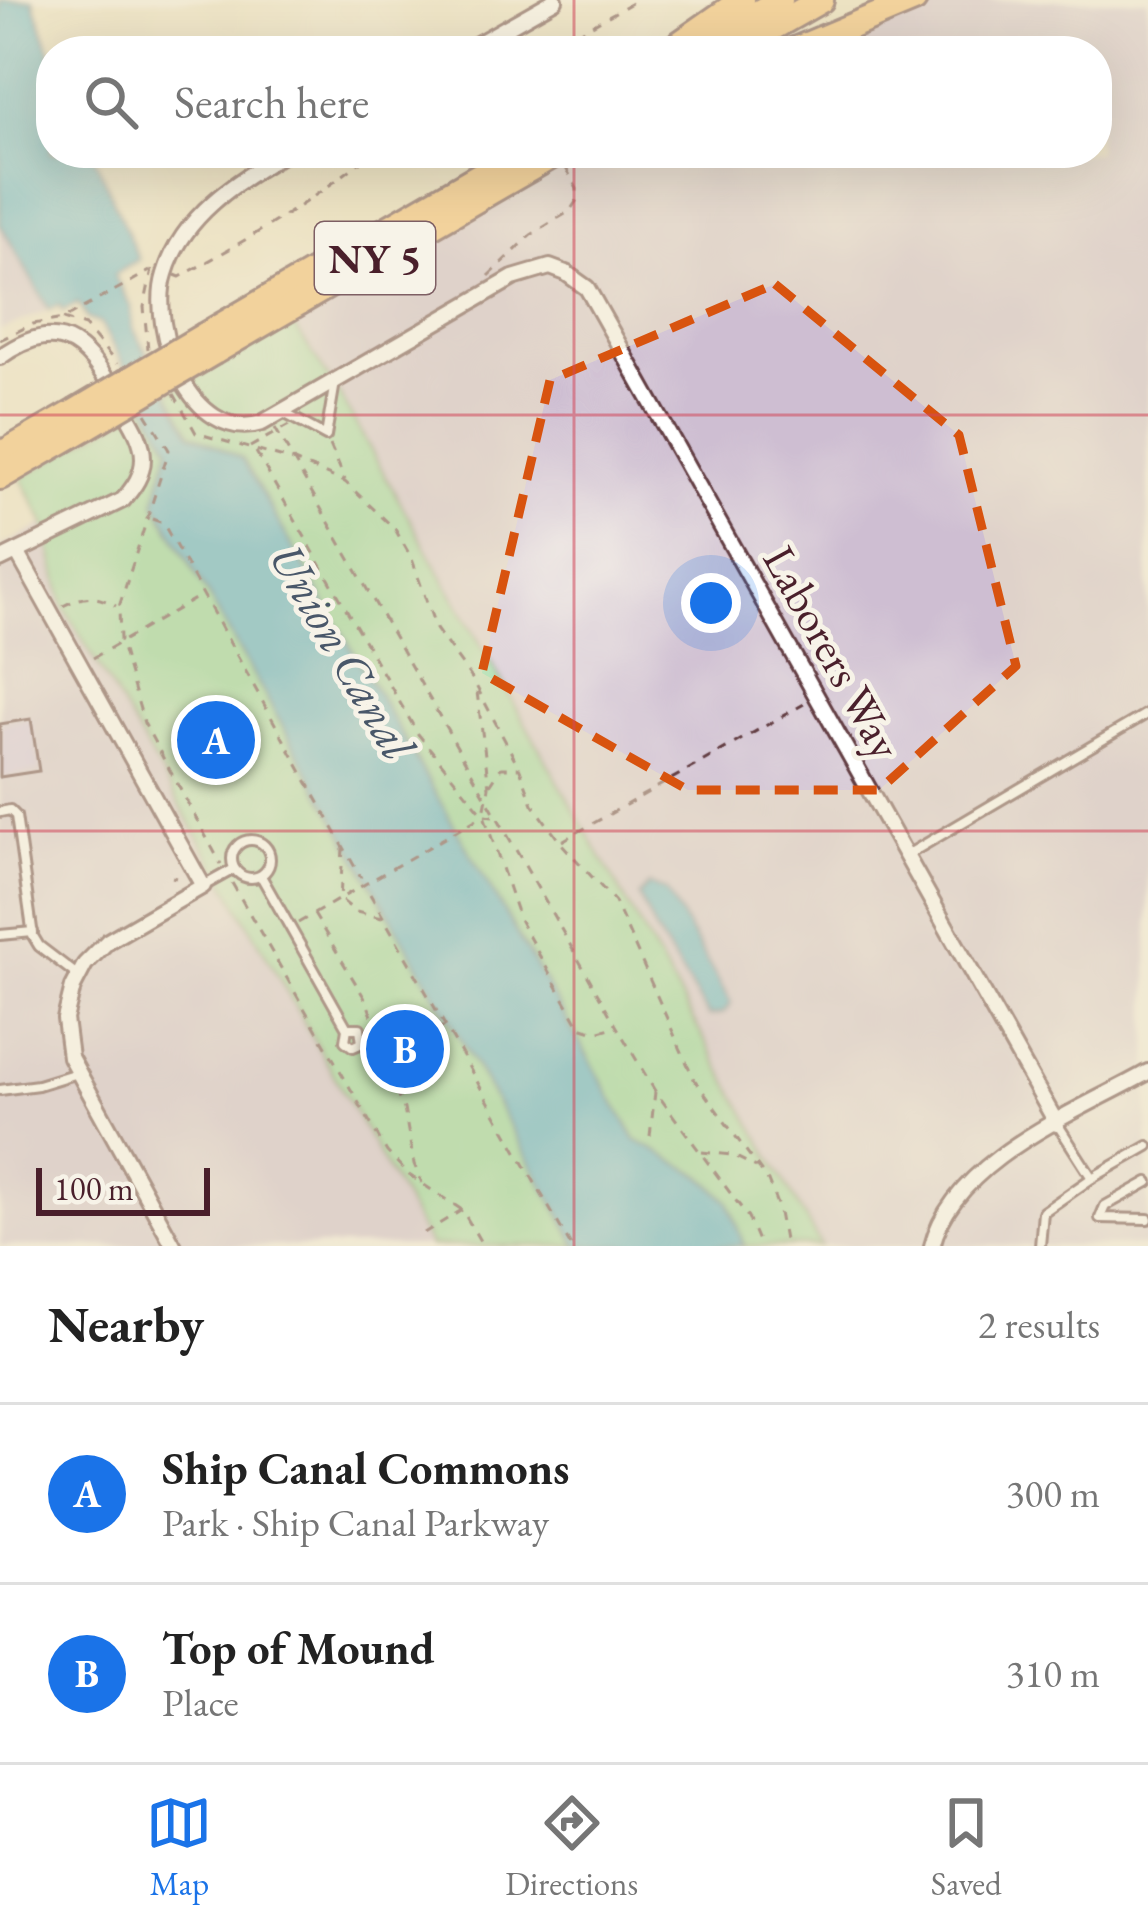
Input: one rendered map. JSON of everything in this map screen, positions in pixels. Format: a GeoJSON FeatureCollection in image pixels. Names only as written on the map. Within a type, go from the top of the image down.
{"type":"FeatureCollection","features":[{"type":"Feature","properties":{"kind":"highway"},"geometry":{"type":"LineString","coordinates":[[690,36],[742,0]]}},
{"type":"Feature","properties":{"kind":"highway"},"geometry":{"type":"LineString","coordinates":[[719,36],[780,0]]}},
{"type":"Feature","properties":{"kind":"highway"},"geometry":{"type":"LineString","coordinates":[[758,36],[820,0]]}},
{"type":"Feature","properties":{"kind":"highway"},"geometry":{"type":"LineString","coordinates":[[828,36],[914,0]]}},
{"type":"Feature","properties":{"kind":"highway","name":"NY 5"},"geometry":{"type":"LineString","coordinates":[[0,477],[80,420],[209,343],[521,168]]}},
{"type":"Feature","properties":{"kind":"highway","name":"NY 5"},"geometry":{"type":"LineString","coordinates":[[0,455],[80,420]]}},
{"type":"Feature","properties":{"kind":"street"},"geometry":{"type":"LineString","coordinates":[[491,36],[555,0]]}},
{"type":"Feature","properties":{"kind":"street"},"geometry":{"type":"LineString","coordinates":[[259,168],[233,183],[186,232],[165,271],[159,303],[163,337],[202,409],[212,418],[244,427],[335,381]]}},
{"type":"Feature","properties":{"kind":"street","name":"Laborers Way"},"geometry":{"type":"LineString","coordinates":[[335,381],[513,278],[550,267],[587,288],[1057,1124]]}},
{"type":"Feature","properties":{"kind":"street"},"geometry":{"type":"LineString","coordinates":[[0,357],[29,339],[73,341],[98,362],[140,439],[143,460],[137,484],[124,500],[0,560]]}},
{"type":"Feature","properties":{"kind":"street"},"geometry":{"type":"LineString","coordinates":[[17,552],[203,886],[108,941],[79,976],[65,1019],[70,1057],[174,1246]]}},
{"type":"Feature","properties":{"kind":"street"},"geometry":{"type":"LineString","coordinates":[[932,1246],[958,1195],[992,1160],[1148,1072]]}},
{"type":"Feature","properties":{"kind":"lane"},"geometry":{"type":"LineString","coordinates":[[281,412],[326,436],[335,381]]}},
{"type":"Feature","properties":{"kind":"lane"},"geometry":{"type":"LineString","coordinates":[[906,855],[1148,713]]}},
{"type":"Feature","properties":{"kind":"lane"},"geometry":{"type":"LineString","coordinates":[[0,812],[10,810],[16,816],[39,946],[79,976]]}},
{"type":"Feature","properties":{"kind":"lane"},"geometry":{"type":"LineString","coordinates":[[238,838],[268,849],[271,861],[261,876],[249,879],[230,871],[238,838]]}},
{"type":"Feature","properties":{"kind":"lane"},"geometry":{"type":"LineString","coordinates":[[203,886],[230,871]]}},
{"type":"Feature","properties":{"kind":"lane"},"geometry":{"type":"LineString","coordinates":[[261,876],[347,1028]]}},
{"type":"Feature","properties":{"kind":"lane"},"geometry":{"type":"LineString","coordinates":[[0,935],[33,932]]}},
{"type":"Feature","properties":{"kind":"lane"},"geometry":{"type":"LineString","coordinates":[[0,1090],[78,1073]]}},
{"type":"Feature","properties":{"kind":"lane"},"geometry":{"type":"LineString","coordinates":[[1057,1124],[1092,1178]]}},
{"type":"Feature","properties":{"kind":"lane"},"geometry":{"type":"LineString","coordinates":[[1040,1246],[1043,1212],[1148,1146]]}},
{"type":"Feature","properties":{"kind":"lane"},"geometry":{"type":"LineString","coordinates":[[1148,1182],[1105,1206],[1100,1218],[1148,1219]]}},
{"type":"Feature","properties":{"kind":"path"},"geometry":{"type":"LineString","coordinates":[[572,36],[637,0]]}},
{"type":"Feature","properties":{"kind":"path"},"geometry":{"type":"LineString","coordinates":[[173,292],[178,276],[319,196],[352,168]]}},
{"type":"Feature","properties":{"kind":"path"},"geometry":{"type":"LineString","coordinates":[[485,280],[531,235],[570,211],[577,200],[577,188],[555,168]]}},
{"type":"Feature","properties":{"kind":"path"},"geometry":{"type":"LineString","coordinates":[[75,313],[160,269]]}},
{"type":"Feature","properties":{"kind":"path"},"geometry":{"type":"LineString","coordinates":[[145,344],[144,307],[152,270]]}},
{"type":"Feature","properties":{"kind":"path"},"geometry":{"type":"LineString","coordinates":[[277,432],[617,1027],[656,1090],[748,1217],[760,1246]]}},
{"type":"Feature","properties":{"kind":"path"},"geometry":{"type":"LineString","coordinates":[[329,442],[345,482]]}},
{"type":"Feature","properties":{"kind":"path"},"geometry":{"type":"LineString","coordinates":[[169,450],[119,607],[120,641],[144,722],[387,1152],[423,1185],[450,1198],[483,1246]]}},
{"type":"Feature","properties":{"kind":"path"},"geometry":{"type":"LineString","coordinates":[[617,1027],[596,1032],[580,1027],[520,921],[484,815],[418,734],[256,451],[345,482],[394,529],[412,559],[436,629],[476,687],[520,769],[533,804],[560,842],[615,902],[694,1079],[759,1169],[778,1208],[785,1246]]}},
{"type":"Feature","properties":{"kind":"path"},"geometry":{"type":"LineString","coordinates":[[326,472],[338,466]]}},
{"type":"Feature","properties":{"kind":"path"},"geometry":{"type":"LineString","coordinates":[[149,518],[163,523],[361,878]]}},
{"type":"Feature","properties":{"kind":"path"},"geometry":{"type":"LineString","coordinates":[[93,658],[202,595]]}},
{"type":"Feature","properties":{"kind":"path"},"geometry":{"type":"LineString","coordinates":[[63,606],[83,596],[97,596],[119,607]]}},
{"type":"Feature","properties":{"kind":"path"},"geometry":{"type":"LineString","coordinates":[[476,687],[489,787],[484,815]]}},
{"type":"Feature","properties":{"kind":"path"},"geometry":{"type":"LineString","coordinates":[[560,842],[805,704]]}},
{"type":"Feature","properties":{"kind":"path"},"geometry":{"type":"LineString","coordinates":[[489,787],[501,768],[520,769]]}},
{"type":"Feature","properties":{"kind":"path"},"geometry":{"type":"LineString","coordinates":[[178,788],[188,782]]}},
{"type":"Feature","properties":{"kind":"path"},"geometry":{"type":"LineString","coordinates":[[262,931],[290,926],[484,815],[497,817]]}},
{"type":"Feature","properties":{"kind":"path"},"geometry":{"type":"LineString","coordinates":[[340,898],[343,848]]}},
{"type":"Feature","properties":{"kind":"path"},"geometry":{"type":"LineString","coordinates":[[370,894],[572,1246]]}},
{"type":"Feature","properties":{"kind":"path"},"geometry":{"type":"LineString","coordinates":[[340,898],[356,912],[383,918]]}},
{"type":"Feature","properties":{"kind":"path"},"geometry":{"type":"LineString","coordinates":[[314,914],[367,1002],[374,1022],[374,1046],[404,1108],[414,1164],[423,1185]]}},
{"type":"Feature","properties":{"kind":"path"},"geometry":{"type":"LineString","coordinates":[[405,1049],[446,1026]]}},
{"type":"Feature","properties":{"kind":"path"},"geometry":{"type":"LineString","coordinates":[[650,1136],[656,1090]]}},
{"type":"Feature","properties":{"kind":"path"},"geometry":{"type":"LineString","coordinates":[[732,1155],[742,1145]]}},
{"type":"Feature","properties":{"kind":"path"},"geometry":{"type":"LineString","coordinates":[[700,1151],[732,1155],[759,1169]]}},
{"type":"Feature","properties":{"kind":"path"},"geometry":{"type":"LineString","coordinates":[[424,1233],[462,1210]]}},
{"type":"Feature","properties":{"kind":"highlighted area"},"geometry":{"type":"Polygon","coordinates":[[[775,284],[959,435],[1016,666],[879,790],[688,790],[482,673],[550,380],[775,284]]]}},
{"type":"Feature","properties":{"kind":"shaded area"},"geometry":{"type":"Polygon","coordinates":[[[948,0],[1148,0],[1148,1246],[821,1246],[339,394],[292,322],[561,168],[1112,168],[1112,36],[862,36],[948,0]]]}},
{"type":"Feature","properties":{"kind":"shaded area"},"geometry":{"type":"Polygon","coordinates":[[[0,224],[49,310],[0,330],[0,224]]]}},
{"type":"Feature","properties":{"kind":"shaded area"},"geometry":{"type":"Polygon","coordinates":[[[45,524],[63,606],[430,1246],[0,1246],[0,547],[45,524]]]}},
{"type":"Feature","properties":{"kind":"green space"},"geometry":{"type":"Polygon","coordinates":[[[292,322],[339,394],[821,1246],[744,1246],[728,1201],[702,1176],[636,1140],[242,459],[191,433],[169,393],[292,322]]]}},
{"type":"Feature","properties":{"kind":"green space"},"geometry":{"type":"Polygon","coordinates":[[[146,405],[170,447],[156,502],[578,1246],[430,1246],[63,606],[45,524],[21,478],[146,405]]]}},
{"type":"Feature","properties":{"kind":"water","name":"Union Canal"},"geometry":{"type":"Polygon","coordinates":[[[0,0],[33,0],[45,36],[36,36],[36,168],[99,168],[139,260],[114,275],[131,306],[133,328],[191,433],[242,459],[636,1140],[702,1176],[728,1201],[744,1246],[578,1246],[155,502],[170,447],[100,323],[87,319],[78,303],[63,311],[59,305],[49,310],[0,224],[0,0]]]}},
{"type":"Feature","properties":{"kind":"water"},"geometry":{"type":"Polygon","coordinates":[[[649,885],[666,891],[731,1003],[724,1013],[709,1016],[654,929],[639,896],[649,885]]]}},
{"type":"Feature","properties":{"kind":"building"},"geometry":{"type":"Polygon","coordinates":[[[31,719],[39,771],[0,777],[0,724],[31,719]]]}},
{"type":"Feature","properties":{"kind":"place","name":"Ship Canal Commons"},"geometry":{"type":"Point","coordinates":[216,740]}},
{"type":"Feature","properties":{"kind":"place","name":"Top of Mound"},"geometry":{"type":"Point","coordinates":[405,1049]}}]}
